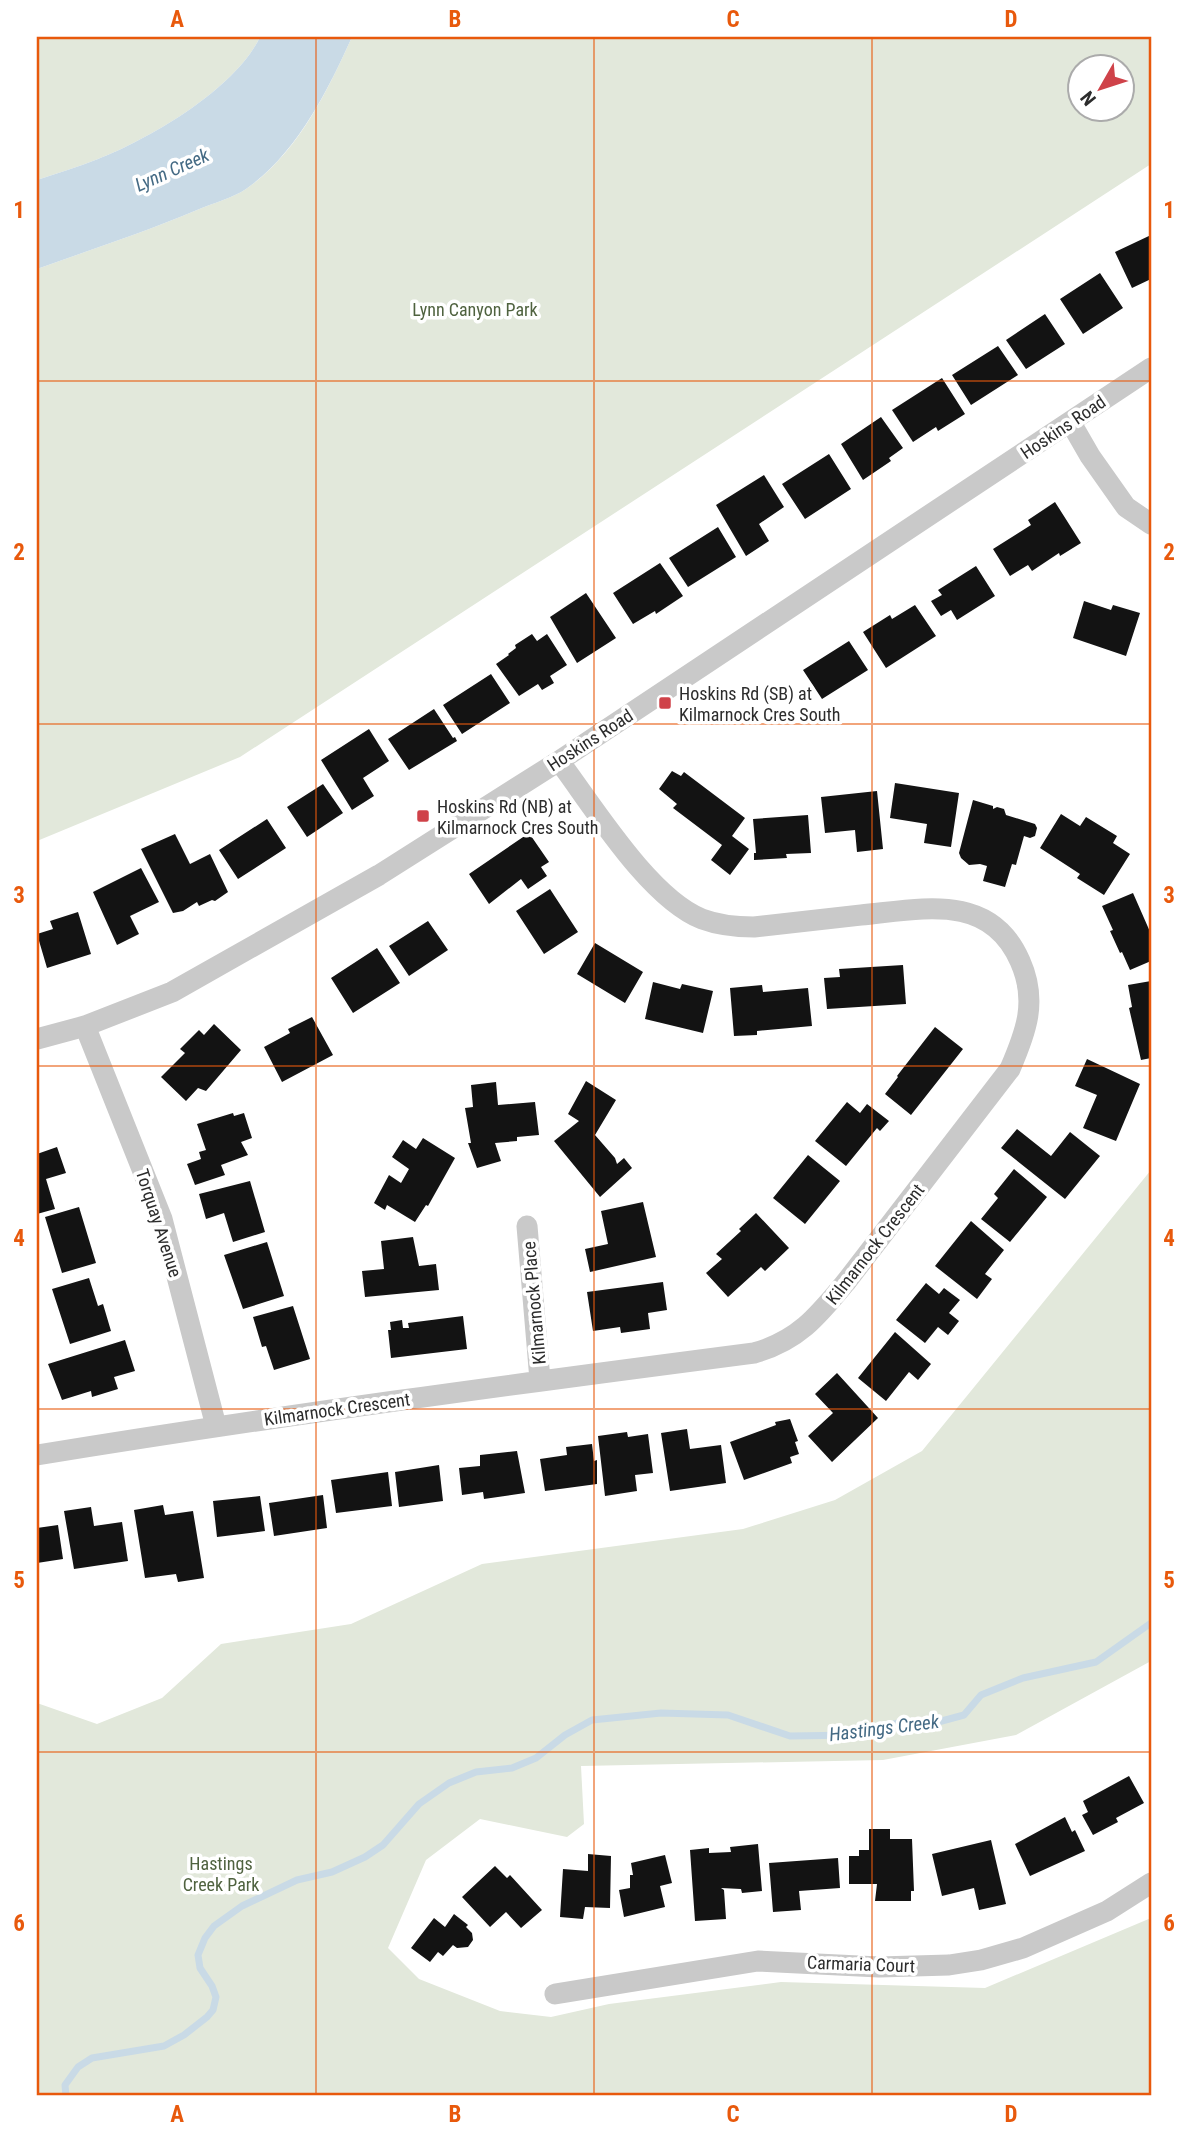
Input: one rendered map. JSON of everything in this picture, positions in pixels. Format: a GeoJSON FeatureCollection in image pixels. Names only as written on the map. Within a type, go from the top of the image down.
{"type":"FeatureCollection","features":[{"type":"Feature","properties":{"kind":"street","name":"Hoskins Road"},"geometry":{"type":"LineString","coordinates":[[37,1039],[85,1026],[172,992],[379,875],[559,761],[1151,368]]}},
{"type":"Feature","properties":{"kind":"street"},"geometry":{"type":"LineString","coordinates":[[1071,423],[1090,456],[1126,507],[1151,524]]}},
{"type":"Feature","properties":{"kind":"street","name":"Kilmarnock Crescent"},"geometry":{"type":"LineString","coordinates":[[37,1455],[216,1426],[754,1353],[779,1347],[823,1310],[1010,1069],[1026,1032],[1030,1001],[1026,973],[1013,944],[1002,931],[964,911],[934,907],[754,927],[733,927],[701,919],[673,903],[630,858],[559,761]]}},
{"type":"Feature","properties":{"kind":"street","name":"Torquay Avenue"},"geometry":{"type":"LineString","coordinates":[[85,1026],[162,1219],[216,1426]]}},
{"type":"Feature","properties":{"kind":"street","name":"Kilmarnock Place"},"geometry":{"type":"LineString","coordinates":[[527,1226],[540,1380]]}},
{"type":"Feature","properties":{"kind":"street","name":"Carmaria Court"},"geometry":{"type":"LineString","coordinates":[[555,1994],[758,1961],[879,1966],[949,1965],[981,1960],[1023,1948],[1107,1911],[1151,1883]]}},
{"type":"Feature","properties":{"kind":"green space"},"geometry":{"type":"Polygon","coordinates":[[[37,37],[260,37],[232,75],[190,110],[119,150],[37,180],[37,37]]]}},
{"type":"Feature","properties":{"kind":"green space","name":"Lynn Canyon Park"},"geometry":{"type":"Polygon","coordinates":[[[352,37],[1151,37],[1151,164],[240,757],[37,841],[37,269],[158,226],[246,189],[281,158],[321,100],[352,37]]]}},
{"type":"Feature","properties":{"kind":"green space","name":"Hastings Creek Park"},"geometry":{"type":"Polygon","coordinates":[[[1151,1170],[1151,1661],[1016,1735],[883,1760],[581,1766],[584,1824],[567,1837],[480,1819],[426,1860],[388,1948],[419,1979],[500,2011],[551,2017],[609,2004],[781,1982],[985,1988],[1151,1918],[1151,2096],[37,2096],[37,1703],[97,1724],[162,1698],[221,1644],[351,1624],[482,1564],[743,1529],[835,1500],[922,1451],[1151,1170]]]}},
{"type":"Feature","properties":{"kind":"water","name":"Lynn Creek"},"geometry":{"type":"Polygon","coordinates":[[[260,37],[352,37],[321,100],[281,158],[246,189],[235,195],[37,269],[37,180],[119,150],[190,110],[232,75],[260,37]]]}},
{"type":"Feature","properties":{"kind":"building"},"geometry":{"type":"Polygon","coordinates":[[[1151,235],[1151,279],[1132,288],[1115,252],[1151,235]]]}},
{"type":"Feature","properties":{"kind":"building"},"geometry":{"type":"Polygon","coordinates":[[[1100,273],[1123,308],[1083,334],[1060,299],[1100,273]]]}},
{"type":"Feature","properties":{"kind":"building"},"geometry":{"type":"Polygon","coordinates":[[[1045,314],[1065,344],[1026,369],[1006,340],[1045,314]]]}},
{"type":"Feature","properties":{"kind":"building"},"geometry":{"type":"Polygon","coordinates":[[[998,346],[1018,375],[971,405],[952,375],[998,346]]]}},
{"type":"Feature","properties":{"kind":"building"},"geometry":{"type":"Polygon","coordinates":[[[942,378],[965,414],[938,431],[936,427],[913,442],[892,410],[942,378]]]}},
{"type":"Feature","properties":{"kind":"building"},"geometry":{"type":"Polygon","coordinates":[[[881,417],[903,448],[889,458],[891,461],[863,480],[841,444],[881,417]]]}},
{"type":"Feature","properties":{"kind":"building"},"geometry":{"type":"Polygon","coordinates":[[[829,454],[851,489],[805,519],[782,484],[829,454]]]}},
{"type":"Feature","properties":{"kind":"building"},"geometry":{"type":"Polygon","coordinates":[[[764,475],[784,507],[759,524],[769,541],[746,556],[716,505],[764,475]]]}},
{"type":"Feature","properties":{"kind":"building"},"geometry":{"type":"Polygon","coordinates":[[[1055,502],[1081,543],[1060,556],[1059,553],[1032,571],[1028,565],[1010,576],[993,549],[1031,525],[1028,520],[1055,502]]]}},
{"type":"Feature","properties":{"kind":"building"},"geometry":{"type":"Polygon","coordinates":[[[718,527],[736,557],[688,587],[669,558],[718,527]]]}},
{"type":"Feature","properties":{"kind":"building"},"geometry":{"type":"Polygon","coordinates":[[[660,563],[683,596],[656,614],[655,611],[633,624],[613,593],[660,563]]]}},
{"type":"Feature","properties":{"kind":"building"},"geometry":{"type":"Polygon","coordinates":[[[976,566],[995,596],[957,620],[951,610],[941,616],[931,601],[942,595],[938,590],[976,566]]]}},
{"type":"Feature","properties":{"kind":"building"},"geometry":{"type":"Polygon","coordinates":[[[586,593],[616,638],[577,663],[550,617],[586,593]]]}},
{"type":"Feature","properties":{"kind":"building"},"geometry":{"type":"Polygon","coordinates":[[[1084,601],[1111,610],[1113,605],[1140,613],[1126,656],[1073,638],[1084,601]]]}},
{"type":"Feature","properties":{"kind":"building"},"geometry":{"type":"Polygon","coordinates":[[[915,605],[936,636],[886,668],[863,632],[890,615],[892,619],[915,605]]]}},
{"type":"Feature","properties":{"kind":"building"},"geometry":{"type":"Polygon","coordinates":[[[532,634],[537,641],[547,634],[567,665],[550,676],[554,683],[542,690],[538,684],[519,696],[496,664],[516,648],[515,645],[532,634]]]}},
{"type":"Feature","properties":{"kind":"building"},"geometry":{"type":"Polygon","coordinates":[[[849,641],[868,670],[822,699],[803,670],[849,641]]]}},
{"type":"Feature","properties":{"kind":"building"},"geometry":{"type":"Polygon","coordinates":[[[491,674],[510,703],[462,734],[443,705],[491,674]]]}},
{"type":"Feature","properties":{"kind":"building"},"geometry":{"type":"Polygon","coordinates":[[[434,709],[457,741],[409,770],[388,739],[434,709]]]}},
{"type":"Feature","properties":{"kind":"building"},"geometry":{"type":"Polygon","coordinates":[[[369,729],[389,761],[363,778],[374,796],[352,810],[321,760],[369,729]]]}},
{"type":"Feature","properties":{"kind":"building"},"geometry":{"type":"Polygon","coordinates":[[[672,771],[681,776],[684,772],[745,818],[732,836],[749,849],[730,875],[711,860],[722,845],[673,808],[677,804],[659,789],[672,771]]]}},
{"type":"Feature","properties":{"kind":"building"},"geometry":{"type":"Polygon","coordinates":[[[895,783],[959,793],[951,847],[924,843],[927,824],[890,818],[895,783]]]}},
{"type":"Feature","properties":{"kind":"building"},"geometry":{"type":"Polygon","coordinates":[[[323,784],[343,813],[307,837],[287,807],[323,784]]]}},
{"type":"Feature","properties":{"kind":"building"},"geometry":{"type":"Polygon","coordinates":[[[877,791],[883,849],[857,852],[855,830],[825,833],[821,797],[877,791]]]}},
{"type":"Feature","properties":{"kind":"building"},"geometry":{"type":"Polygon","coordinates":[[[973,800],[993,806],[993,809],[1004,809],[1006,815],[1035,824],[1037,828],[1035,836],[1024,836],[1016,865],[1012,864],[1005,887],[983,881],[987,866],[969,865],[959,853],[973,800]]]}},
{"type":"Feature","properties":{"kind":"building"},"geometry":{"type":"Polygon","coordinates":[[[1061,814],[1080,826],[1086,817],[1117,836],[1113,843],[1130,854],[1104,895],[1077,878],[1080,874],[1040,848],[1061,814]]]}},
{"type":"Feature","properties":{"kind":"building"},"geometry":{"type":"Polygon","coordinates":[[[808,815],[811,853],[754,860],[756,853],[753,819],[808,815]]]}},
{"type":"Feature","properties":{"kind":"building"},"geometry":{"type":"Polygon","coordinates":[[[267,819],[286,848],[238,879],[219,850],[267,819]]]}},
{"type":"Feature","properties":{"kind":"building"},"geometry":{"type":"Polygon","coordinates":[[[529,833],[549,862],[541,867],[547,876],[528,889],[521,879],[489,904],[469,874],[529,833]]]}},
{"type":"Feature","properties":{"kind":"building"},"geometry":{"type":"Polygon","coordinates":[[[175,834],[190,864],[210,854],[228,892],[215,901],[199,906],[197,902],[183,911],[173,913],[141,849],[175,834]]]}},
{"type":"Feature","properties":{"kind":"building"},"geometry":{"type":"Polygon","coordinates":[[[141,868],[159,902],[130,916],[139,934],[117,945],[93,892],[141,868]]]}},
{"type":"Feature","properties":{"kind":"building"},"geometry":{"type":"Polygon","coordinates":[[[550,889],[578,932],[544,954],[516,911],[550,889]]]}},
{"type":"Feature","properties":{"kind":"building"},"geometry":{"type":"Polygon","coordinates":[[[1133,893],[1151,934],[1151,961],[1130,970],[1110,931],[1113,930],[1102,906],[1133,893]]]}},
{"type":"Feature","properties":{"kind":"building"},"geometry":{"type":"Polygon","coordinates":[[[78,912],[91,954],[47,968],[37,934],[53,929],[50,921],[78,912]]]}},
{"type":"Feature","properties":{"kind":"building"},"geometry":{"type":"Polygon","coordinates":[[[428,921],[448,950],[409,976],[389,946],[428,921]]]}},
{"type":"Feature","properties":{"kind":"building"},"geometry":{"type":"Polygon","coordinates":[[[595,943],[643,972],[625,1003],[577,974],[595,943]]]}},
{"type":"Feature","properties":{"kind":"building"},"geometry":{"type":"Polygon","coordinates":[[[377,948],[400,983],[353,1013],[331,978],[377,948]]]}},
{"type":"Feature","properties":{"kind":"building"},"geometry":{"type":"Polygon","coordinates":[[[903,965],[906,1004],[827,1009],[824,978],[840,977],[839,969],[903,965]]]}},
{"type":"Feature","properties":{"kind":"building"},"geometry":{"type":"Polygon","coordinates":[[[1151,981],[1151,1058],[1141,1060],[1129,1008],[1132,1007],[1128,985],[1151,981]]]}},
{"type":"Feature","properties":{"kind":"building"},"geometry":{"type":"Polygon","coordinates":[[[653,982],[680,989],[682,984],[713,991],[703,1033],[645,1019],[653,982]]]}},
{"type":"Feature","properties":{"kind":"building"},"geometry":{"type":"Polygon","coordinates":[[[762,985],[763,992],[808,988],[812,1026],[734,1036],[730,988],[762,985]]]}},
{"type":"Feature","properties":{"kind":"building"},"geometry":{"type":"Polygon","coordinates":[[[312,1017],[333,1055],[282,1082],[264,1047],[290,1033],[288,1029],[312,1017]]]}},
{"type":"Feature","properties":{"kind":"building"},"geometry":{"type":"Polygon","coordinates":[[[214,1024],[241,1050],[206,1091],[198,1088],[186,1101],[161,1077],[185,1053],[180,1049],[199,1030],[204,1035],[214,1024]]]}},
{"type":"Feature","properties":{"kind":"building"},"geometry":{"type":"Polygon","coordinates":[[[935,1027],[963,1049],[911,1115],[885,1094],[935,1027]]]}},
{"type":"Feature","properties":{"kind":"building"},"geometry":{"type":"Polygon","coordinates":[[[1087,1059],[1140,1084],[1116,1141],[1083,1128],[1097,1095],[1075,1086],[1087,1059]]]}},
{"type":"Feature","properties":{"kind":"building"},"geometry":{"type":"Polygon","coordinates":[[[586,1081],[616,1100],[595,1135],[617,1164],[624,1158],[632,1168],[600,1197],[554,1141],[579,1121],[568,1114],[586,1081]]]}},
{"type":"Feature","properties":{"kind":"building"},"geometry":{"type":"Polygon","coordinates":[[[496,1082],[498,1105],[535,1102],[539,1135],[495,1143],[501,1161],[477,1168],[468,1143],[471,1143],[465,1108],[473,1107],[471,1085],[496,1082]]]}},
{"type":"Feature","properties":{"kind":"building"},"geometry":{"type":"Polygon","coordinates":[[[847,1102],[860,1113],[867,1104],[889,1121],[880,1131],[877,1128],[846,1166],[815,1141],[847,1102]]]}},
{"type":"Feature","properties":{"kind":"building"},"geometry":{"type":"Polygon","coordinates":[[[233,1113],[234,1116],[244,1113],[252,1138],[241,1142],[248,1155],[221,1165],[225,1175],[195,1185],[187,1164],[201,1159],[199,1152],[206,1150],[197,1124],[233,1113]]]}},
{"type":"Feature","properties":{"kind":"building"},"geometry":{"type":"Polygon","coordinates":[[[1017,1129],[1051,1156],[1070,1132],[1100,1156],[1065,1199],[1001,1148],[1017,1129]]]}},
{"type":"Feature","properties":{"kind":"building"},"geometry":{"type":"Polygon","coordinates":[[[423,1138],[455,1158],[428,1206],[426,1205],[415,1222],[387,1205],[385,1210],[374,1203],[389,1175],[401,1183],[409,1169],[392,1157],[403,1140],[416,1149],[423,1138]]]}},
{"type":"Feature","properties":{"kind":"building"},"geometry":{"type":"Polygon","coordinates":[[[57,1147],[66,1173],[46,1179],[55,1209],[37,1214],[37,1154],[57,1147]]]}},
{"type":"Feature","properties":{"kind":"building"},"geometry":{"type":"Polygon","coordinates":[[[808,1155],[840,1181],[805,1224],[773,1198],[808,1155]]]}},
{"type":"Feature","properties":{"kind":"building"},"geometry":{"type":"Polygon","coordinates":[[[1014,1169],[1047,1197],[1010,1242],[981,1219],[998,1198],[994,1194],[1014,1169]]]}},
{"type":"Feature","properties":{"kind":"building"},"geometry":{"type":"Polygon","coordinates":[[[250,1181],[265,1232],[233,1242],[224,1213],[206,1219],[199,1194],[250,1181]]]}},
{"type":"Feature","properties":{"kind":"building"},"geometry":{"type":"Polygon","coordinates":[[[643,1202],[656,1257],[590,1272],[585,1249],[608,1244],[601,1211],[643,1202]]]}},
{"type":"Feature","properties":{"kind":"building"},"geometry":{"type":"Polygon","coordinates":[[[79,1207],[96,1263],[62,1273],[45,1217],[79,1207]]]}},
{"type":"Feature","properties":{"kind":"building"},"geometry":{"type":"Polygon","coordinates":[[[756,1213],[789,1248],[765,1271],[761,1267],[728,1297],[706,1273],[722,1259],[716,1254],[756,1213]]]}},
{"type":"Feature","properties":{"kind":"building"},"geometry":{"type":"Polygon","coordinates":[[[971,1221],[1004,1250],[985,1274],[992,1279],[977,1299],[935,1266],[971,1221]]]}},
{"type":"Feature","properties":{"kind":"building"},"geometry":{"type":"Polygon","coordinates":[[[413,1237],[419,1266],[436,1264],[439,1290],[365,1297],[362,1271],[384,1269],[381,1241],[413,1237]]]}},
{"type":"Feature","properties":{"kind":"building"},"geometry":{"type":"Polygon","coordinates":[[[267,1242],[284,1296],[243,1309],[224,1255],[267,1242]]]}},
{"type":"Feature","properties":{"kind":"building"},"geometry":{"type":"Polygon","coordinates":[[[89,1278],[98,1306],[103,1304],[111,1331],[70,1344],[52,1289],[89,1278]]]}},
{"type":"Feature","properties":{"kind":"building"},"geometry":{"type":"Polygon","coordinates":[[[663,1282],[667,1310],[648,1313],[650,1329],[621,1333],[620,1327],[593,1331],[587,1292],[663,1282]]]}},
{"type":"Feature","properties":{"kind":"building"},"geometry":{"type":"Polygon","coordinates":[[[926,1283],[939,1294],[944,1288],[960,1300],[949,1313],[959,1321],[948,1335],[938,1327],[925,1343],[896,1320],[926,1283]]]}},
{"type":"Feature","properties":{"kind":"building"},"geometry":{"type":"Polygon","coordinates":[[[293,1306],[310,1359],[274,1370],[266,1346],[262,1347],[253,1317],[293,1306]]]}},
{"type":"Feature","properties":{"kind":"building"},"geometry":{"type":"Polygon","coordinates":[[[463,1316],[467,1349],[391,1358],[388,1330],[391,1330],[390,1322],[402,1320],[403,1328],[409,1328],[408,1323],[463,1316]]]}},
{"type":"Feature","properties":{"kind":"building"},"geometry":{"type":"Polygon","coordinates":[[[895,1332],[931,1364],[918,1380],[909,1372],[886,1401],[858,1378],[895,1332]]]}},
{"type":"Feature","properties":{"kind":"building"},"geometry":{"type":"Polygon","coordinates":[[[125,1340],[135,1371],[114,1377],[118,1389],[92,1397],[91,1391],[62,1400],[48,1364],[125,1340]]]}},
{"type":"Feature","properties":{"kind":"building"},"geometry":{"type":"Polygon","coordinates":[[[837,1373],[878,1418],[832,1462],[808,1436],[833,1413],[815,1394],[837,1373]]]}},
{"type":"Feature","properties":{"kind":"building"},"geometry":{"type":"Polygon","coordinates":[[[790,1419],[798,1441],[795,1442],[799,1454],[790,1457],[792,1463],[744,1480],[730,1442],[776,1425],[775,1422],[790,1419]]]}},
{"type":"Feature","properties":{"kind":"building"},"geometry":{"type":"Polygon","coordinates":[[[687,1429],[690,1449],[721,1445],[726,1483],[670,1491],[661,1433],[687,1429]]]}},
{"type":"Feature","properties":{"kind":"building"},"geometry":{"type":"Polygon","coordinates":[[[627,1432],[628,1437],[648,1434],[653,1473],[635,1475],[637,1491],[605,1496],[598,1436],[627,1432]]]}},
{"type":"Feature","properties":{"kind":"building"},"geometry":{"type":"Polygon","coordinates":[[[592,1444],[594,1461],[597,1460],[597,1484],[545,1491],[540,1459],[567,1455],[566,1447],[592,1444]]]}},
{"type":"Feature","properties":{"kind":"building"},"geometry":{"type":"Polygon","coordinates":[[[517,1451],[525,1493],[484,1499],[483,1492],[462,1495],[459,1468],[480,1466],[480,1455],[517,1451]]]}},
{"type":"Feature","properties":{"kind":"building"},"geometry":{"type":"Polygon","coordinates":[[[439,1465],[443,1501],[399,1507],[395,1472],[439,1465]]]}},
{"type":"Feature","properties":{"kind":"building"},"geometry":{"type":"Polygon","coordinates":[[[388,1472],[392,1506],[336,1513],[331,1480],[388,1472]]]}},
{"type":"Feature","properties":{"kind":"building"},"geometry":{"type":"Polygon","coordinates":[[[323,1495],[327,1528],[274,1536],[269,1503],[323,1495]]]}},
{"type":"Feature","properties":{"kind":"building"},"geometry":{"type":"Polygon","coordinates":[[[260,1496],[265,1531],[217,1537],[213,1501],[260,1496]]]}},
{"type":"Feature","properties":{"kind":"building"},"geometry":{"type":"Polygon","coordinates":[[[163,1505],[165,1515],[193,1511],[204,1578],[178,1582],[176,1574],[145,1578],[134,1510],[163,1505]]]}},
{"type":"Feature","properties":{"kind":"building"},"geometry":{"type":"Polygon","coordinates":[[[91,1507],[94,1526],[122,1522],[128,1561],[74,1569],[64,1511],[91,1507]]]}},
{"type":"Feature","properties":{"kind":"building"},"geometry":{"type":"Polygon","coordinates":[[[58,1525],[63,1559],[37,1563],[37,1528],[58,1525]]]}},
{"type":"Feature","properties":{"kind":"building"},"geometry":{"type":"Polygon","coordinates":[[[1129,1776],[1144,1803],[1116,1818],[1118,1822],[1093,1835],[1082,1815],[1088,1812],[1083,1801],[1129,1776]]]}},
{"type":"Feature","properties":{"kind":"building"},"geometry":{"type":"Polygon","coordinates":[[[1065,1817],[1085,1851],[1030,1876],[1015,1844],[1065,1817]]]}},
{"type":"Feature","properties":{"kind":"building"},"geometry":{"type":"Polygon","coordinates":[[[869,1829],[890,1829],[890,1839],[912,1839],[914,1891],[911,1891],[911,1901],[875,1901],[877,1884],[849,1884],[849,1856],[859,1856],[859,1850],[869,1850],[869,1829]]]}},
{"type":"Feature","properties":{"kind":"building"},"geometry":{"type":"Polygon","coordinates":[[[991,1840],[1006,1904],[979,1910],[974,1888],[942,1896],[932,1854],[991,1840]]]}},
{"type":"Feature","properties":{"kind":"building"},"geometry":{"type":"Polygon","coordinates":[[[758,1844],[762,1891],[742,1893],[741,1889],[721,1888],[724,1890],[726,1919],[695,1921],[690,1850],[709,1848],[709,1853],[731,1852],[730,1847],[758,1844]]]}},
{"type":"Feature","properties":{"kind":"building"},"geometry":{"type":"Polygon","coordinates":[[[588,1854],[611,1856],[610,1908],[585,1907],[583,1919],[560,1917],[563,1869],[588,1871],[588,1854]]]}},
{"type":"Feature","properties":{"kind":"building"},"geometry":{"type":"Polygon","coordinates":[[[665,1855],[672,1883],[660,1886],[665,1907],[624,1917],[619,1890],[630,1888],[630,1875],[633,1875],[631,1863],[665,1855]]]}},
{"type":"Feature","properties":{"kind":"building"},"geometry":{"type":"Polygon","coordinates":[[[838,1858],[840,1888],[799,1891],[801,1910],[773,1912],[769,1863],[838,1858]]]}},
{"type":"Feature","properties":{"kind":"building"},"geometry":{"type":"Polygon","coordinates":[[[495,1866],[507,1878],[510,1875],[542,1910],[521,1928],[506,1912],[490,1927],[462,1897],[495,1866]]]}},
{"type":"Feature","properties":{"kind":"building"},"geometry":{"type":"Polygon","coordinates":[[[454,1914],[468,1925],[466,1927],[472,1933],[473,1940],[468,1947],[457,1948],[453,1945],[443,1956],[438,1952],[430,1962],[411,1948],[434,1918],[445,1927],[454,1914]]]}},
{"type":"Feature","properties":{"kind":"waterway","name":"Hastings Creek"},"geometry":{"type":"LineString","coordinates":[[66,2096],[65,2085],[78,2067],[92,2058],[164,2046],[207,2017],[213,2010],[216,1997],[200,1968],[198,1955],[214,1926],[242,1906],[297,1880],[332,1872],[365,1857],[383,1845],[419,1804],[449,1783],[476,1772],[512,1768],[536,1758],[565,1735],[592,1720],[661,1713],[728,1715],[790,1736],[855,1735],[897,1723],[938,1722],[964,1715],[981,1695],[1023,1678],[1096,1662],[1151,1623]]}},
{"type":"Feature","properties":{"kind":"place","name":"Hoskins Rd (SB) at Kilmarnock Cres South"},"geometry":{"type":"Point","coordinates":[665,703]}},
{"type":"Feature","properties":{"kind":"place","name":"Hoskins Rd (NB) at Kilmarnock Cres South"},"geometry":{"type":"Point","coordinates":[423,816]}}]}
